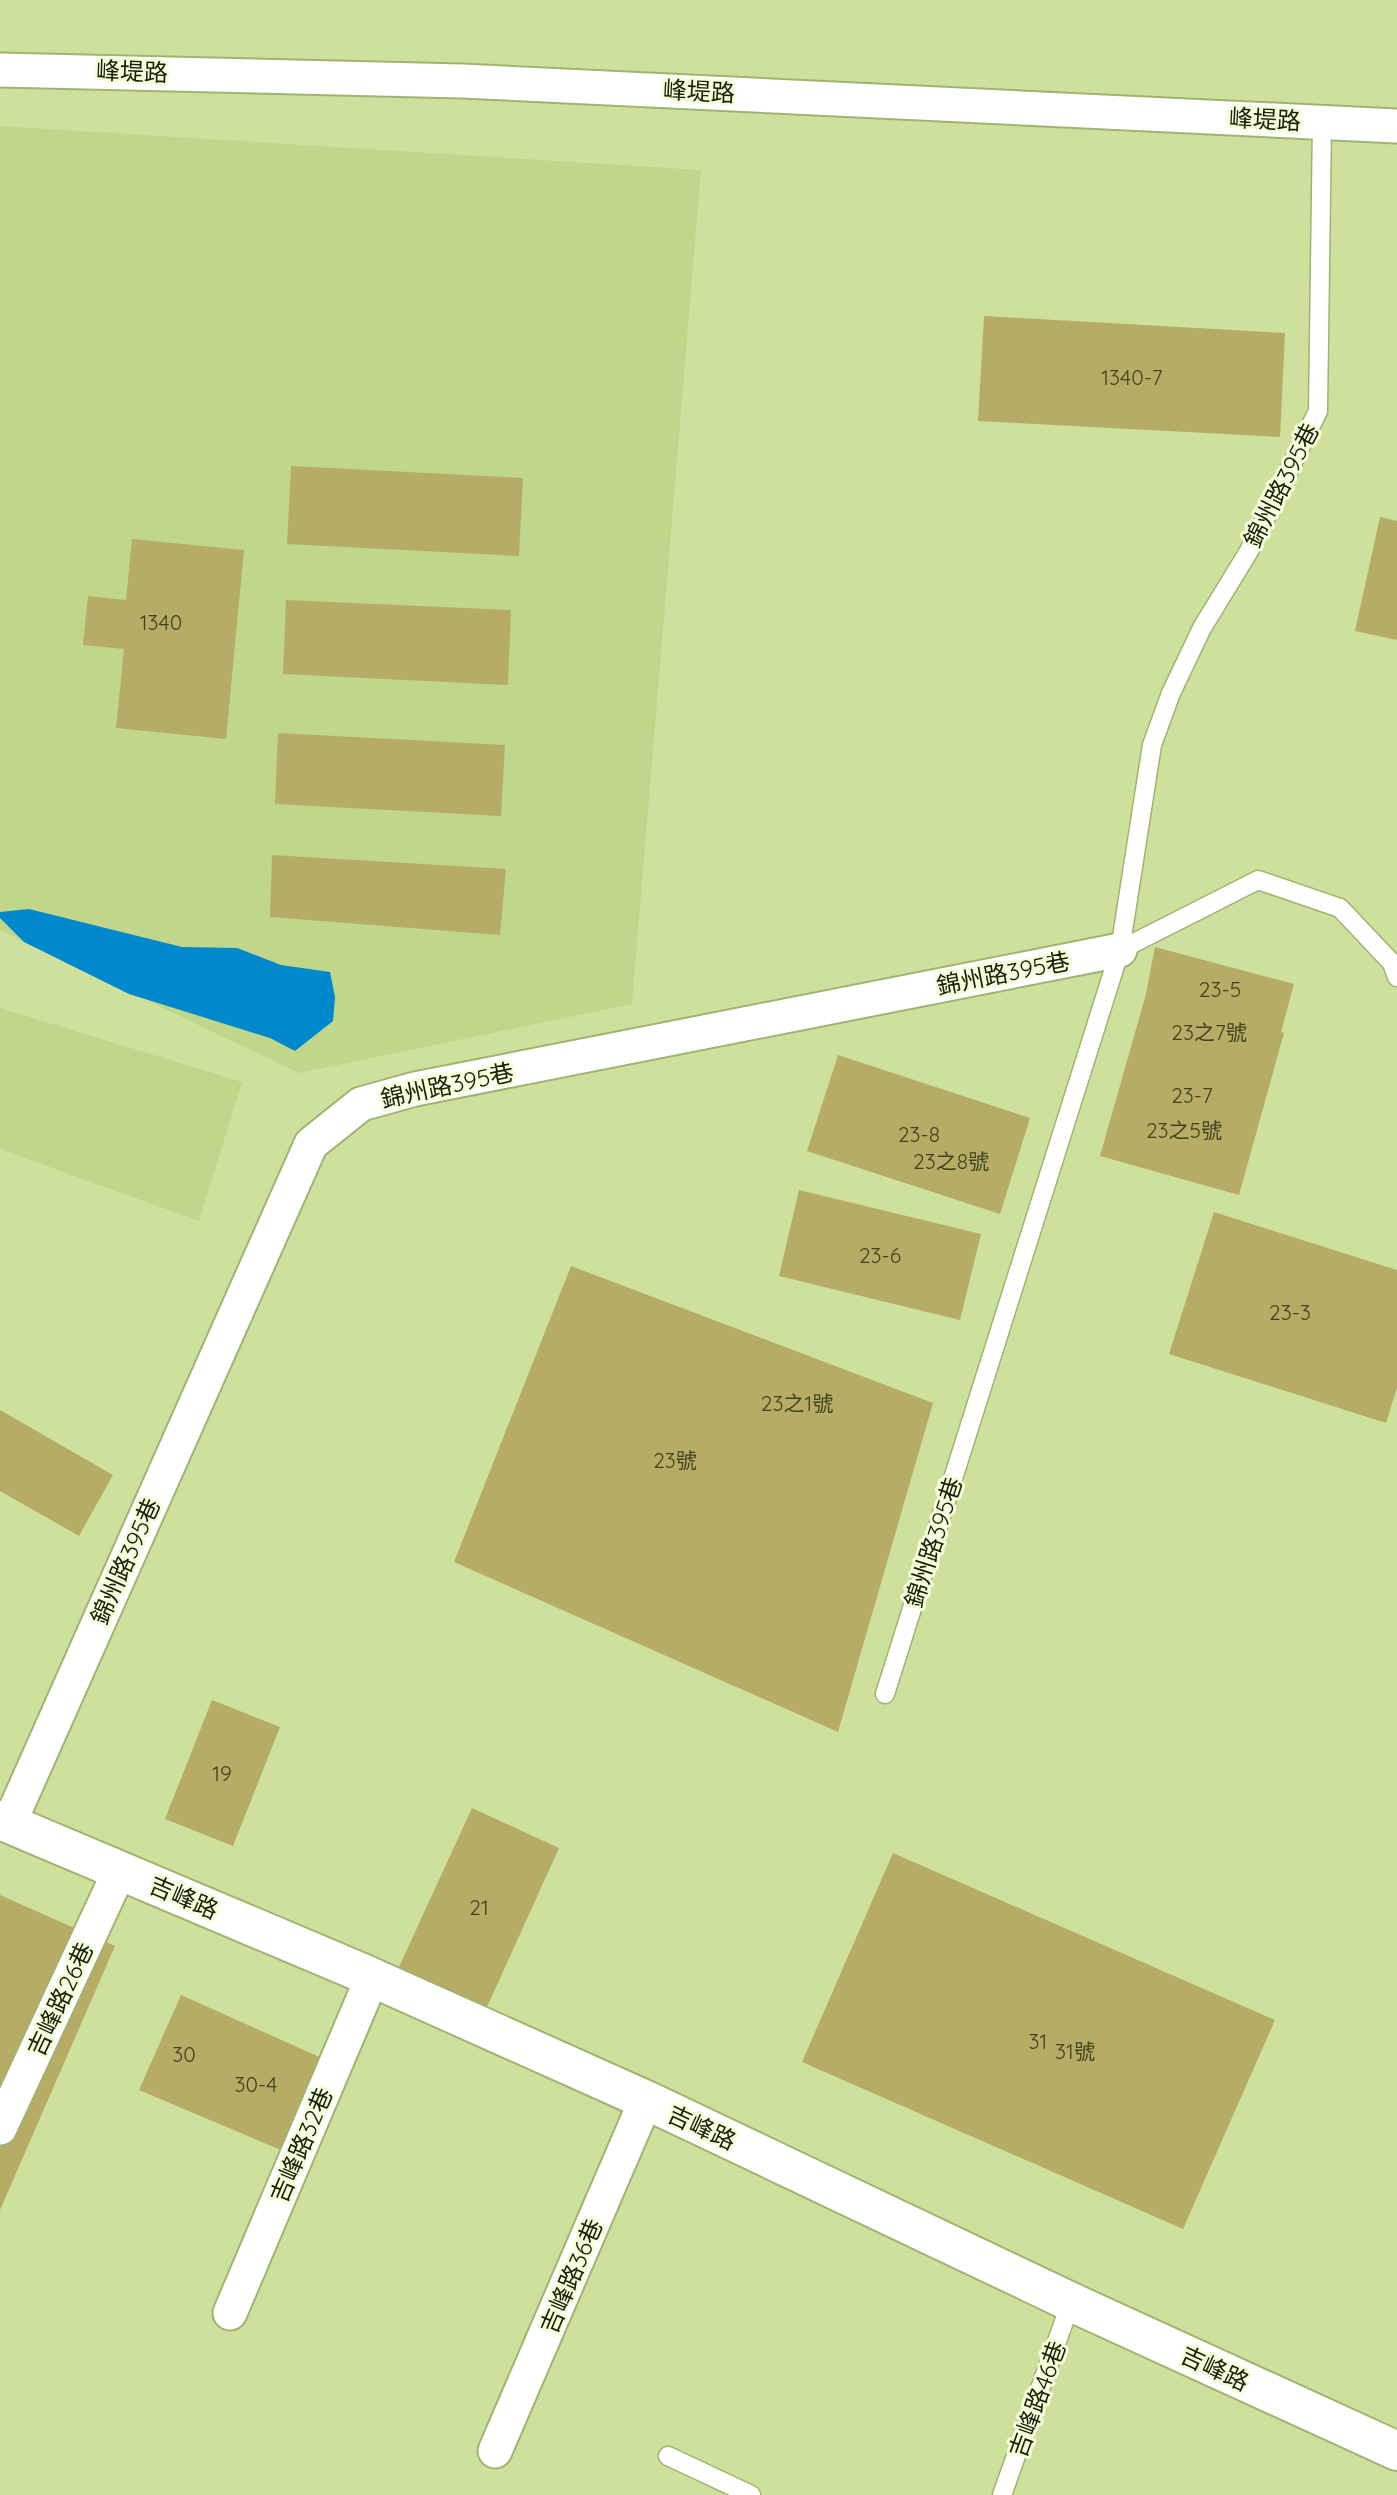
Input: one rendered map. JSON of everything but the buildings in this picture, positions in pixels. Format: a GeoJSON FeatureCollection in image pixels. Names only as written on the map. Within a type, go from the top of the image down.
{"type":"FeatureCollection","features":[{"type":"Feature","properties":{"kind":"street","name":"峰堤路"},"geometry":{"type":"LineString","coordinates":[[0,70],[462,81],[1397,126]]}},
{"type":"Feature","properties":{"kind":"street","name":"錦州路395巷"},"geometry":{"type":"LineString","coordinates":[[4,1822],[311,1143],[361,1104],[415,1089],[1120,950]]}},
{"type":"Feature","properties":{"kind":"street","name":"吉峰路"},"geometry":{"type":"LineString","coordinates":[[4,1822],[372,1978],[646,2100],[1071,2302],[1397,2451]]}},
{"type":"Feature","properties":{"kind":"street","name":"吉峰路26巷"},"geometry":{"type":"LineString","coordinates":[[0,2129],[120,1870]]}},
{"type":"Feature","properties":{"kind":"street","name":"吉峰路32巷"},"geometry":{"type":"LineString","coordinates":[[230,2313],[372,1978]]}},
{"type":"Feature","properties":{"kind":"street","name":"吉峰路36巷"},"geometry":{"type":"LineString","coordinates":[[495,2451],[646,2100]]}},
{"type":"Feature","properties":{"kind":"lane","name":"錦州路395巷"},"geometry":{"type":"LineString","coordinates":[[885,1694],[1120,950],[1152,745],[1171,693],[1202,628],[1249,551],[1318,411],[1322,122]]}},
{"type":"Feature","properties":{"kind":"lane","name":"錦州路395巷"},"geometry":{"type":"LineString","coordinates":[[1120,950],[1258,880],[1340,908],[1392,963],[1397,977]]}},
{"type":"Feature","properties":{"kind":"lane","name":"吉峰路46巷"},"geometry":{"type":"LineString","coordinates":[[1003,2495],[1071,2302]]}},
{"type":"Feature","properties":{"kind":"lane"},"geometry":{"type":"LineString","coordinates":[[668,2456],[751,2495]]}},
{"type":"Feature","properties":{"kind":"shaded area"},"geometry":{"type":"Polygon","coordinates":[[[0,126],[701,170],[632,1004],[299,1073],[0,930],[0,126]]]}},
{"type":"Feature","properties":{"kind":"shaded area"},"geometry":{"type":"Polygon","coordinates":[[[0,1008],[242,1082],[199,1221],[0,1149],[0,1008]]]}},
{"type":"Feature","properties":{"kind":"water"},"geometry":{"type":"Polygon","coordinates":[[[29,909],[182,947],[237,948],[281,965],[330,972],[335,997],[333,1021],[295,1051],[270,1038],[129,994],[24,942],[0,918],[0,912],[29,909]]]}}]}
